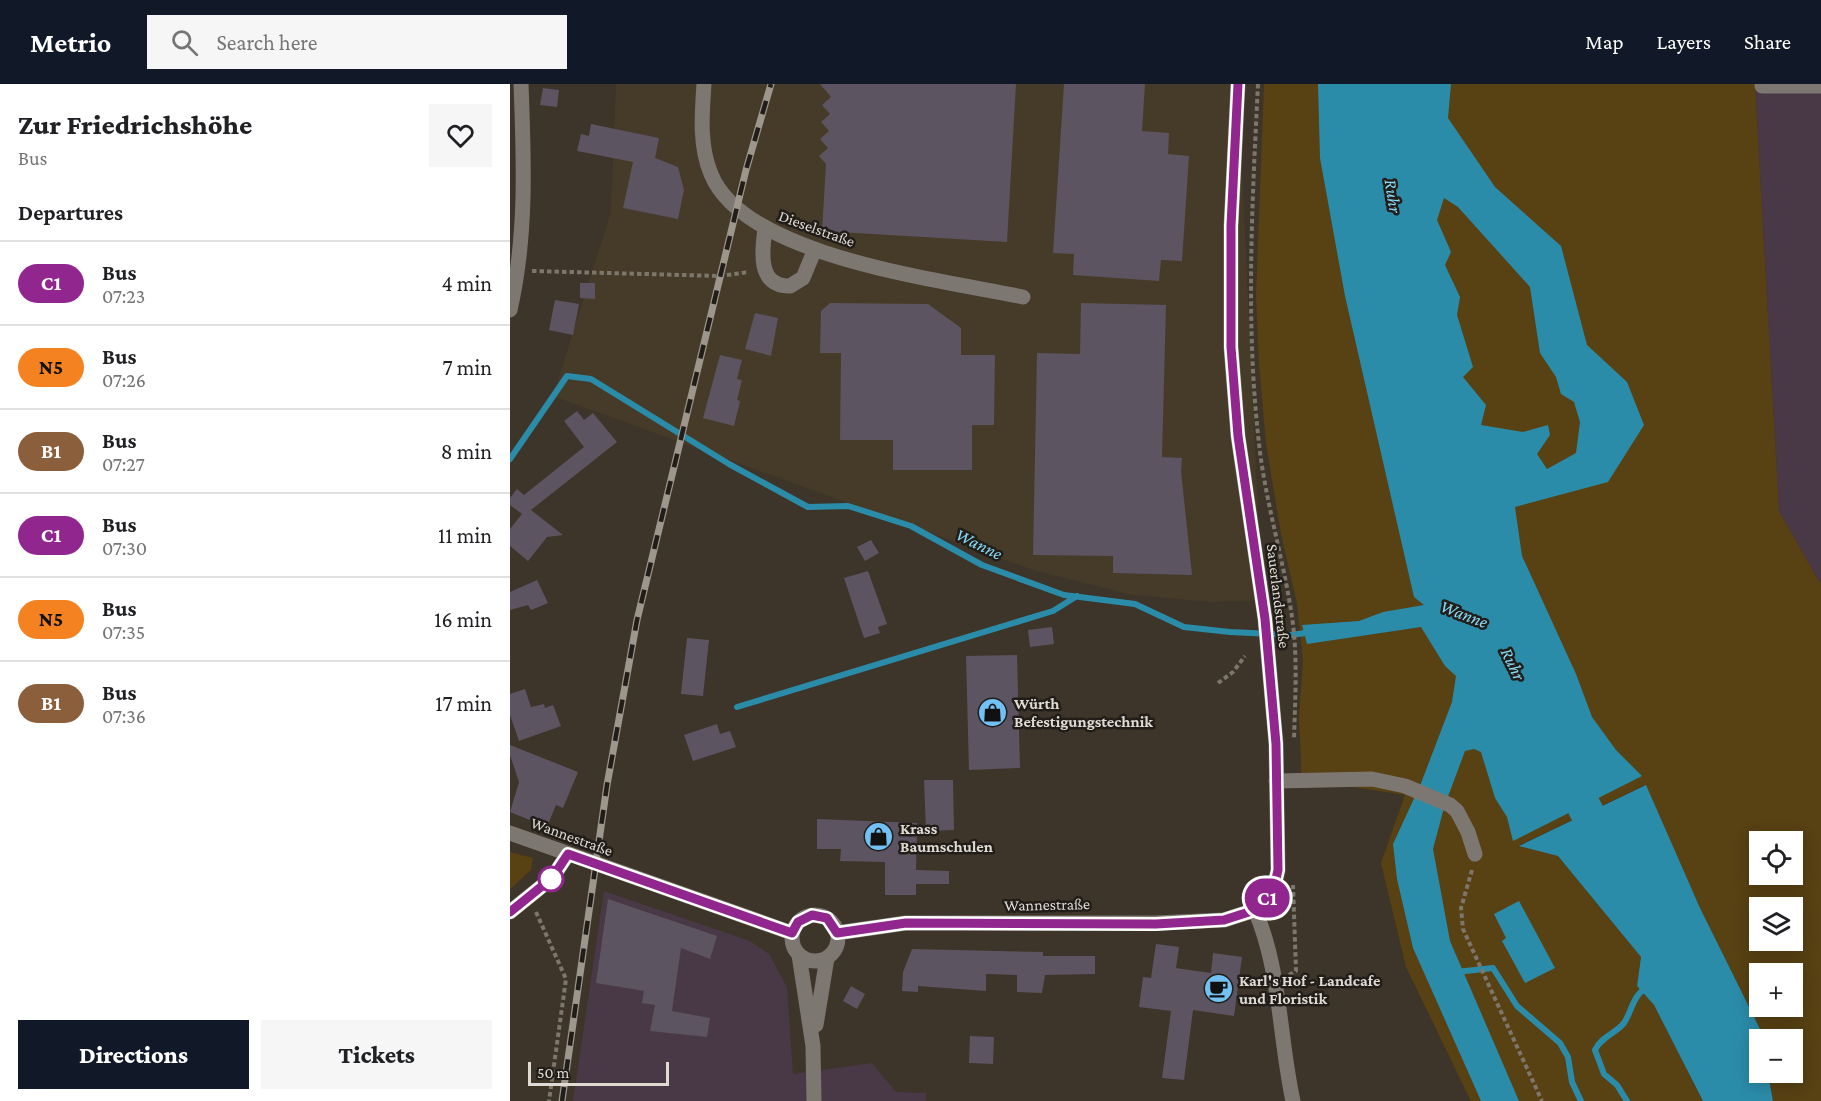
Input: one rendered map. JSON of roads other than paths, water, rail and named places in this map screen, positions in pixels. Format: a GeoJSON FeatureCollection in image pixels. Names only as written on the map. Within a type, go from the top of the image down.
{"type":"FeatureCollection","features":[{"type":"Feature","properties":{"kind":"street"},"geometry":{"type":"LineString","coordinates":[[510,310],[525,168],[521,84]]}},
{"type":"Feature","properties":{"kind":"street","name":"Dieselstraße"},"geometry":{"type":"LineString","coordinates":[[704,84],[702,131],[711,175],[727,199],[765,229],[844,259],[1023,297]]}},
{"type":"Feature","properties":{"kind":"street","name":"Sauerlandstraße"},"geometry":{"type":"LineString","coordinates":[[1238,84],[1231,226],[1231,347],[1238,436],[1265,619],[1276,744],[1277,881],[1273,892],[1255,910]]}},
{"type":"Feature","properties":{"kind":"street"},"geometry":{"type":"LineString","coordinates":[[1762,86],[1821,86]]}},
{"type":"Feature","properties":{"kind":"street"},"geometry":{"type":"LineString","coordinates":[[765,229],[761,259],[764,269],[776,284],[790,286],[802,278],[814,249]]}},
{"type":"Feature","properties":{"kind":"street"},"geometry":{"type":"LineString","coordinates":[[1276,781],[1372,778],[1408,788],[1450,805],[1468,832],[1475,854]]}},
{"type":"Feature","properties":{"kind":"street","name":"Wannestraße"},"geometry":{"type":"LineString","coordinates":[[510,833],[792,933]]}},
{"type":"Feature","properties":{"kind":"street"},"geometry":{"type":"LineString","coordinates":[[510,912],[552,878],[568,854]]}},
{"type":"Feature","properties":{"kind":"street"},"geometry":{"type":"LineString","coordinates":[[1255,910],[1265,937],[1275,978],[1293,1101]]}},
{"type":"Feature","properties":{"kind":"street","name":"Wannestraße"},"geometry":{"type":"LineString","coordinates":[[837,933],[906,923],[1206,922],[1236,918],[1255,910]]}},
{"type":"Feature","properties":{"kind":"street"},"geometry":{"type":"LineString","coordinates":[[813,1046],[827,958],[837,947],[837,933],[827,918],[812,915],[798,922],[792,933],[792,943],[799,955],[813,1046],[814,1101]]}},
{"type":"Feature","properties":{"kind":"street"},"geometry":{"type":"LineString","coordinates":[[799,955],[812,961],[827,958]]}},
{"type":"Feature","properties":{"kind":"water"},"geometry":{"type":"Polygon","coordinates":[[[1318,84],[1451,84],[1448,118],[1495,187],[1561,246],[1587,345],[1627,382],[1644,425],[1608,482],[1515,507],[1522,556],[1576,674],[1592,717],[1616,750],[1642,776],[1513,841],[1507,817],[1495,798],[1481,752],[1474,749],[1465,751],[1446,802],[1418,791],[1452,702],[1456,676],[1445,666],[1421,627],[1307,644],[1302,625],[1359,621],[1383,612],[1424,605],[1414,597],[1345,296],[1320,158],[1318,84]],[[1444,198],[1437,220],[1451,252],[1445,265],[1460,297],[1457,315],[1473,367],[1463,377],[1486,405],[1481,425],[1523,432],[1548,425],[1550,435],[1537,454],[1547,469],[1576,453],[1580,422],[1574,402],[1561,394],[1556,377],[1540,353],[1530,287],[1458,207],[1444,198]]]}},
{"type":"Feature","properties":{"kind":"water"},"geometry":{"type":"Polygon","coordinates":[[[1646,785],[1700,908],[1749,1007],[1749,1017],[1754,1017],[1760,1029],[1749,1029],[1749,1083],[1770,1083],[1773,1101],[1703,1101],[1654,1005],[1637,986],[1641,957],[1558,856],[1519,846],[1646,785]]]}},
{"type":"Feature","properties":{"kind":"water"},"geometry":{"type":"Polygon","coordinates":[[[1417,792],[1445,804],[1433,849],[1450,941],[1519,1101],[1481,1101],[1413,948],[1397,879],[1393,844],[1417,792]]]}},
{"type":"Feature","properties":{"kind":"water"},"geometry":{"type":"Polygon","coordinates":[[[1519,901],[1555,968],[1525,983],[1502,941],[1506,938],[1494,914],[1519,901]]]}},
{"type":"Feature","properties":{"kind":"waterway","name":"Wanne"},"geometry":{"type":"LineString","coordinates":[[510,459],[567,376],[591,379],[729,464],[808,507],[848,506],[911,526],[982,565],[1064,595],[1135,604],[1184,627],[1291,635],[1312,632]]}},
{"type":"Feature","properties":{"kind":"waterway"},"geometry":{"type":"LineString","coordinates":[[737,707],[1053,611],[1077,596]]}},
{"type":"Feature","properties":{"kind":"waterway","name":"Ruhr"},"geometry":{"type":"LineString","coordinates":[[1562,764],[1609,855]]}},
{"type":"Feature","properties":{"kind":"waterway"},"geometry":{"type":"LineString","coordinates":[[1456,972],[1493,968],[1517,1006],[1560,1043],[1568,1057],[1572,1082],[1581,1101]]}},
{"type":"Feature","properties":{"kind":"waterway"},"geometry":{"type":"LineString","coordinates":[[1627,1101],[1617,1085],[1604,1074],[1595,1050],[1624,1023],[1636,998],[1648,987]]}},
{"type":"Feature","properties":{"kind":"railway"},"geometry":{"type":"LineString","coordinates":[[562,1101],[607,785],[637,620],[746,170],[771,84]]}},
{"type":"Feature","properties":{"kind":"place","name":"Würth Befestigungstechnik"},"geometry":{"type":"Point","coordinates":[993,712]}},
{"type":"Feature","properties":{"kind":"place","name":"Krass Baumschulen"},"geometry":{"type":"Point","coordinates":[879,837]}},
{"type":"Feature","properties":{"kind":"place","name":"Karl's Hof - Landcafe und Floristik"},"geometry":{"type":"Point","coordinates":[1218,989]}}]}
